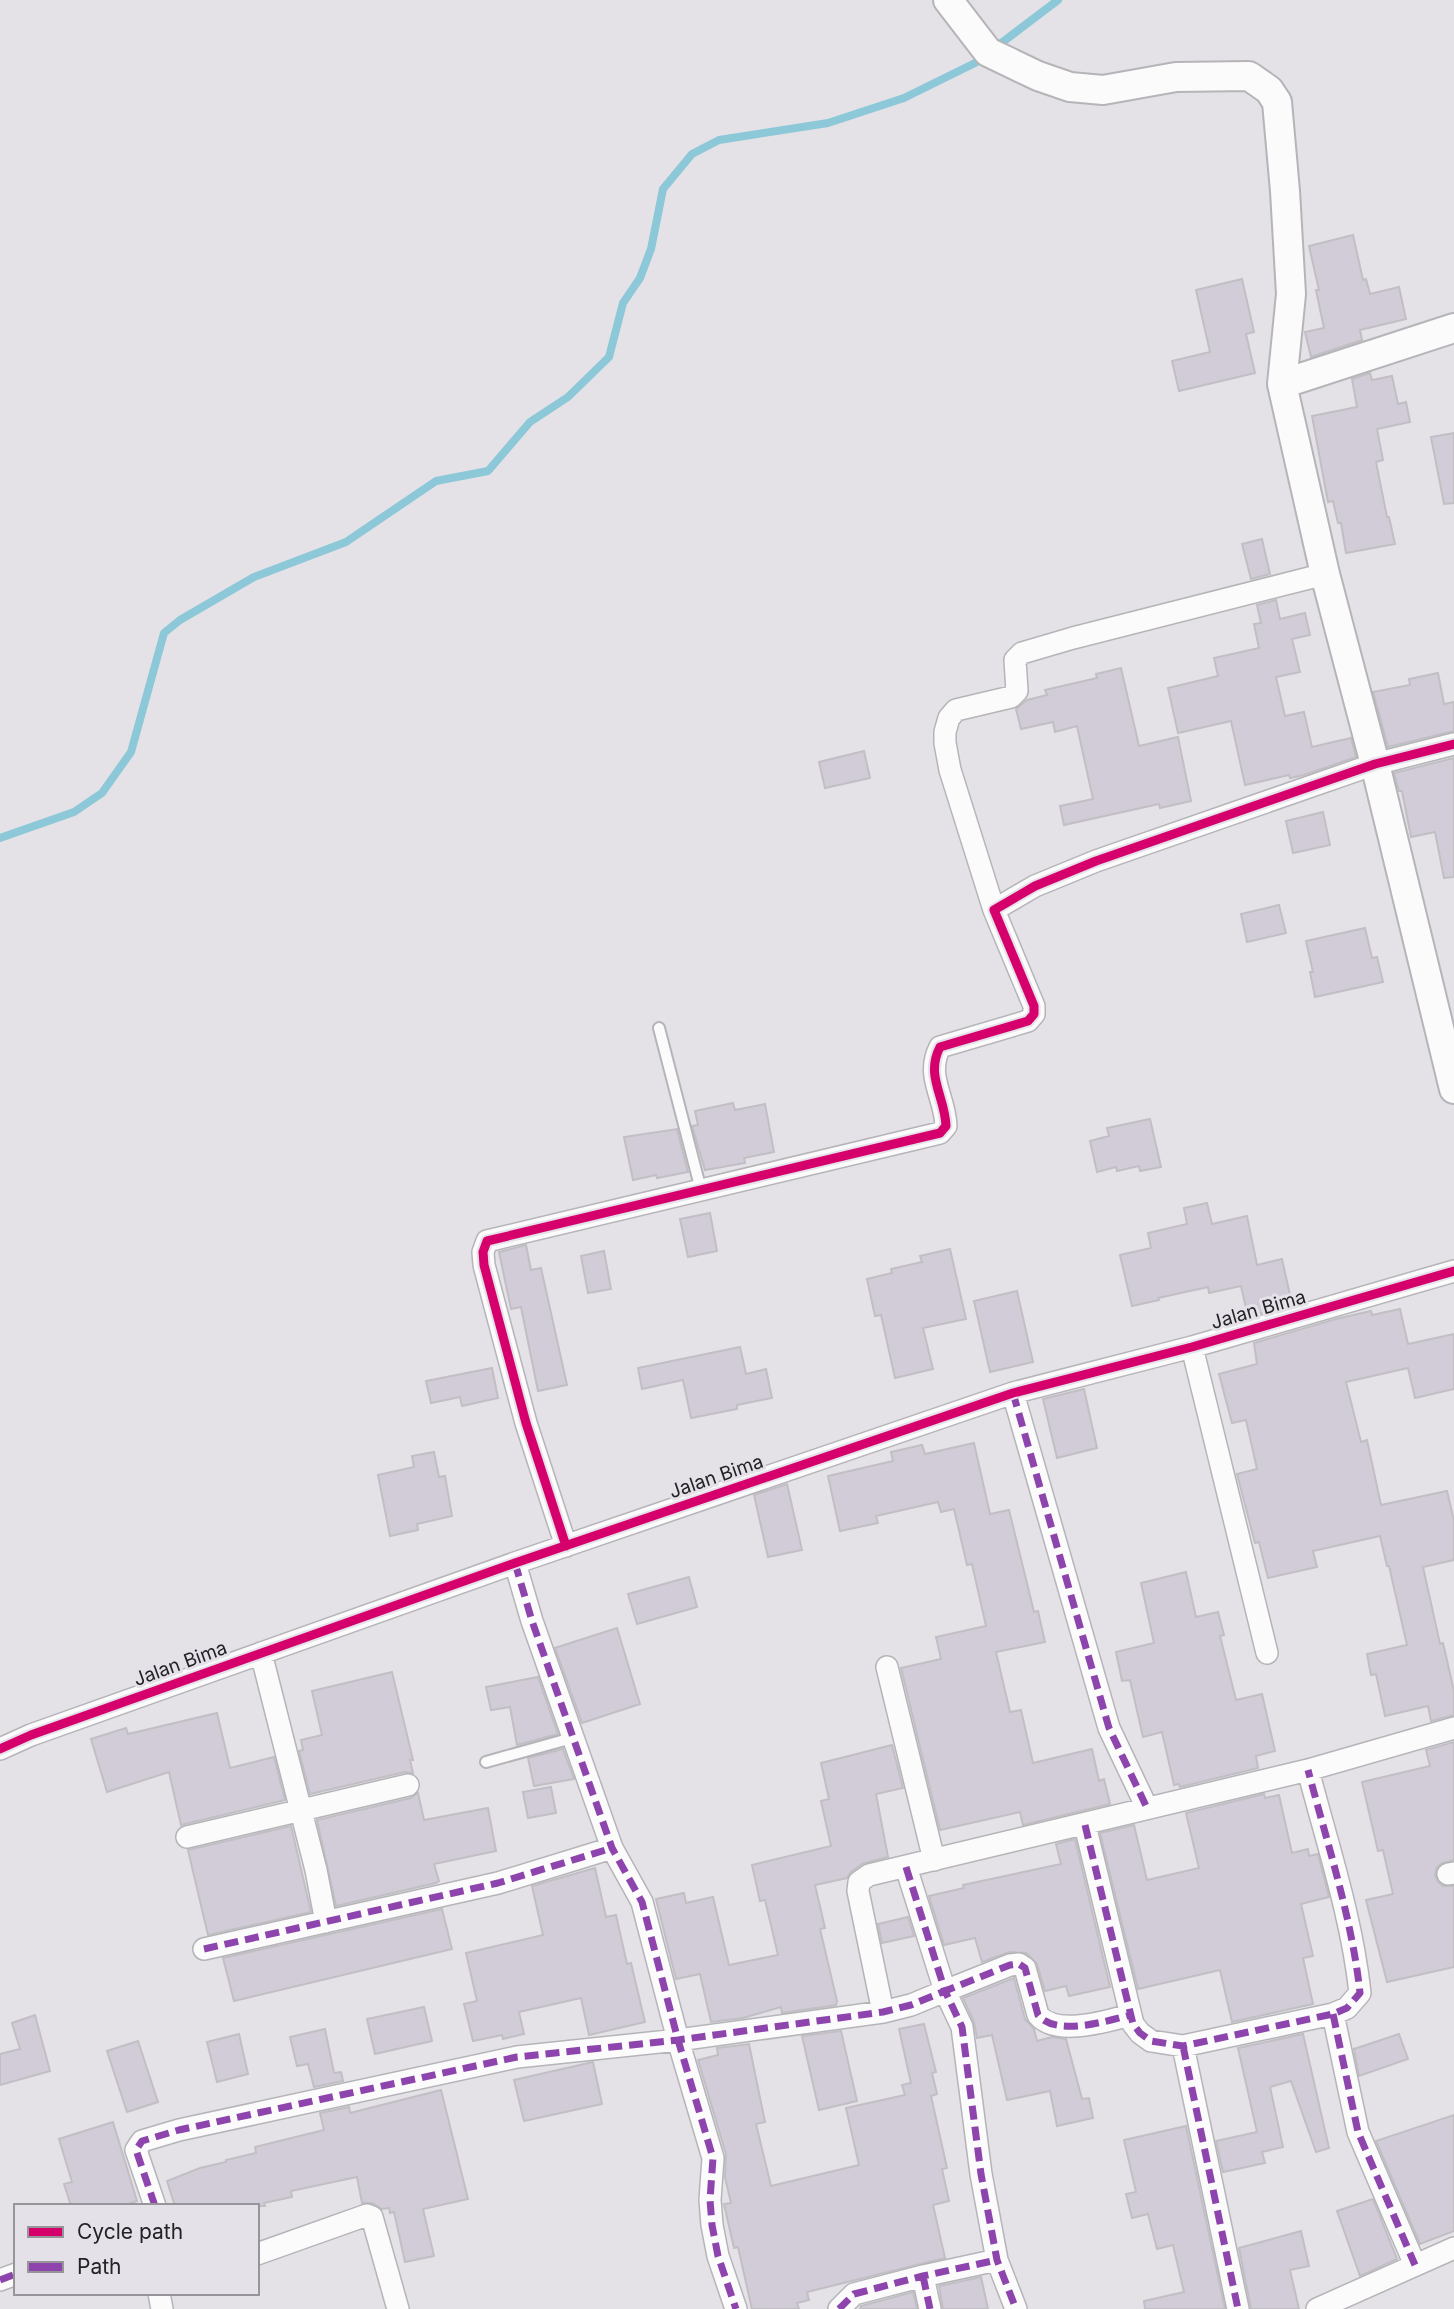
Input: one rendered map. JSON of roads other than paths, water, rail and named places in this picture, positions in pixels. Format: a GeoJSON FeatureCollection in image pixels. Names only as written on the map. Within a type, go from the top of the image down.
{"type":"FeatureCollection","features":[{"type":"Feature","properties":{"kind":"street"},"geometry":{"type":"LineString","coordinates":[[948,0],[988,52],[1038,76],[1070,87],[1102,90],[1176,77],[1250,76],[1261,83],[1277,102],[1286,191],[1291,294],[1282,384],[1325,574],[1375,764],[1454,1088]]}},
{"type":"Feature","properties":{"kind":"street"},"geometry":{"type":"LineString","coordinates":[[1282,384],[1454,328]]}},
{"type":"Feature","properties":{"kind":"street"},"geometry":{"type":"LineString","coordinates":[[566,1546],[526,1423],[484,1265],[485,1243],[492,1238],[940,1133],[946,1126],[946,1116],[933,1071],[934,1058],[940,1046],[1028,1021],[1034,1014],[1034,1006],[994,910],[950,770],[945,743],[949,718],[956,710],[1011,697],[1017,691],[1015,660],[1022,653],[1325,574]]}},
{"type":"Feature","properties":{"kind":"street"},"geometry":{"type":"LineString","coordinates":[[994,910],[1035,886],[1096,861],[1375,764],[1454,744]]}},
{"type":"Feature","properties":{"kind":"street","name":"Jalan Bima"},"geometry":{"type":"LineString","coordinates":[[0,1749],[31,1735],[515,1563],[1013,1393],[1192,1347],[1454,1271]]}},
{"type":"Feature","properties":{"kind":"street"},"geometry":{"type":"LineString","coordinates":[[1192,1347],[1267,1653]]}},
{"type":"Feature","properties":{"kind":"street"},"geometry":{"type":"LineString","coordinates":[[1013,1393],[1109,1728],[1147,1808]]}},
{"type":"Feature","properties":{"kind":"street"},"geometry":{"type":"LineString","coordinates":[[515,1563],[532,1621],[612,1847],[642,1902],[678,2040],[713,2158],[710,2200],[712,2225],[718,2256],[736,2309]]}},
{"type":"Feature","properties":{"kind":"street"},"geometry":{"type":"LineString","coordinates":[[261,1653],[326,1922]]}},
{"type":"Feature","properties":{"kind":"street"},"geometry":{"type":"LineString","coordinates":[[887,1667],[934,1860]]}},
{"type":"Feature","properties":{"kind":"street"},"geometry":{"type":"LineString","coordinates":[[883,2012],[858,1887],[859,1882],[869,1875],[1308,1770],[1454,1728]]}},
{"type":"Feature","properties":{"kind":"street"},"geometry":{"type":"LineString","coordinates":[[1085,1825],[1130,2015],[1140,2033],[1151,2041],[1183,2046],[1333,2014],[1348,2008],[1360,1993],[1340,1892],[1308,1770]]}},
{"type":"Feature","properties":{"kind":"street"},"geometry":{"type":"LineString","coordinates":[[187,1837],[408,1785]]}},
{"type":"Feature","properties":{"kind":"street"},"geometry":{"type":"LineString","coordinates":[[205,1949],[498,1883],[612,1847]]}},
{"type":"Feature","properties":{"kind":"street"},"geometry":{"type":"LineString","coordinates":[[906,1867],[946,1991],[962,2027],[981,2174],[997,2260],[1016,2309]]}},
{"type":"Feature","properties":{"kind":"street"},"geometry":{"type":"LineString","coordinates":[[154,2204],[136,2150],[142,2141],[233,2117],[517,2057],[678,2040],[883,2012],[911,2005],[1010,1965],[1020,1964],[1025,1968],[1042,2021],[1052,2025],[1075,2025],[1099,2023],[1130,2015]]}},
{"type":"Feature","properties":{"kind":"street"},"geometry":{"type":"LineString","coordinates":[[1333,2014],[1357,2132],[1415,2265]]}},
{"type":"Feature","properties":{"kind":"street"},"geometry":{"type":"LineString","coordinates":[[1183,2046],[1238,2309]]}},
{"type":"Feature","properties":{"kind":"street"},"geometry":{"type":"LineString","coordinates":[[259,2253],[367,2216],[372,2217],[398,2309]]}},
{"type":"Feature","properties":{"kind":"street"},"geometry":{"type":"LineString","coordinates":[[1317,2309],[1454,2248]]}},
{"type":"Feature","properties":{"kind":"street"},"geometry":{"type":"LineString","coordinates":[[839,2309],[854,2294],[997,2260]]}},
{"type":"Feature","properties":{"kind":"street"},"geometry":{"type":"LineString","coordinates":[[923,2276],[930,2309]]}},
{"type":"Feature","properties":{"kind":"lane"},"geometry":{"type":"LineString","coordinates":[[659,1028],[701,1190]]}},
{"type":"Feature","properties":{"kind":"lane"},"geometry":{"type":"LineString","coordinates":[[486,1762],[572,1738]]}},
{"type":"Feature","properties":{"kind":"waterway"},"geometry":{"type":"LineString","coordinates":[[0,838],[74,812],[102,793],[131,752],[164,633],[180,620],[254,577],[346,542],[436,481],[488,471],[530,422],[568,397],[609,357],[623,303],[640,278],[651,249],[663,189],[692,154],[719,140],[828,123],[904,98],[975,63],[1058,0]]}}]}
